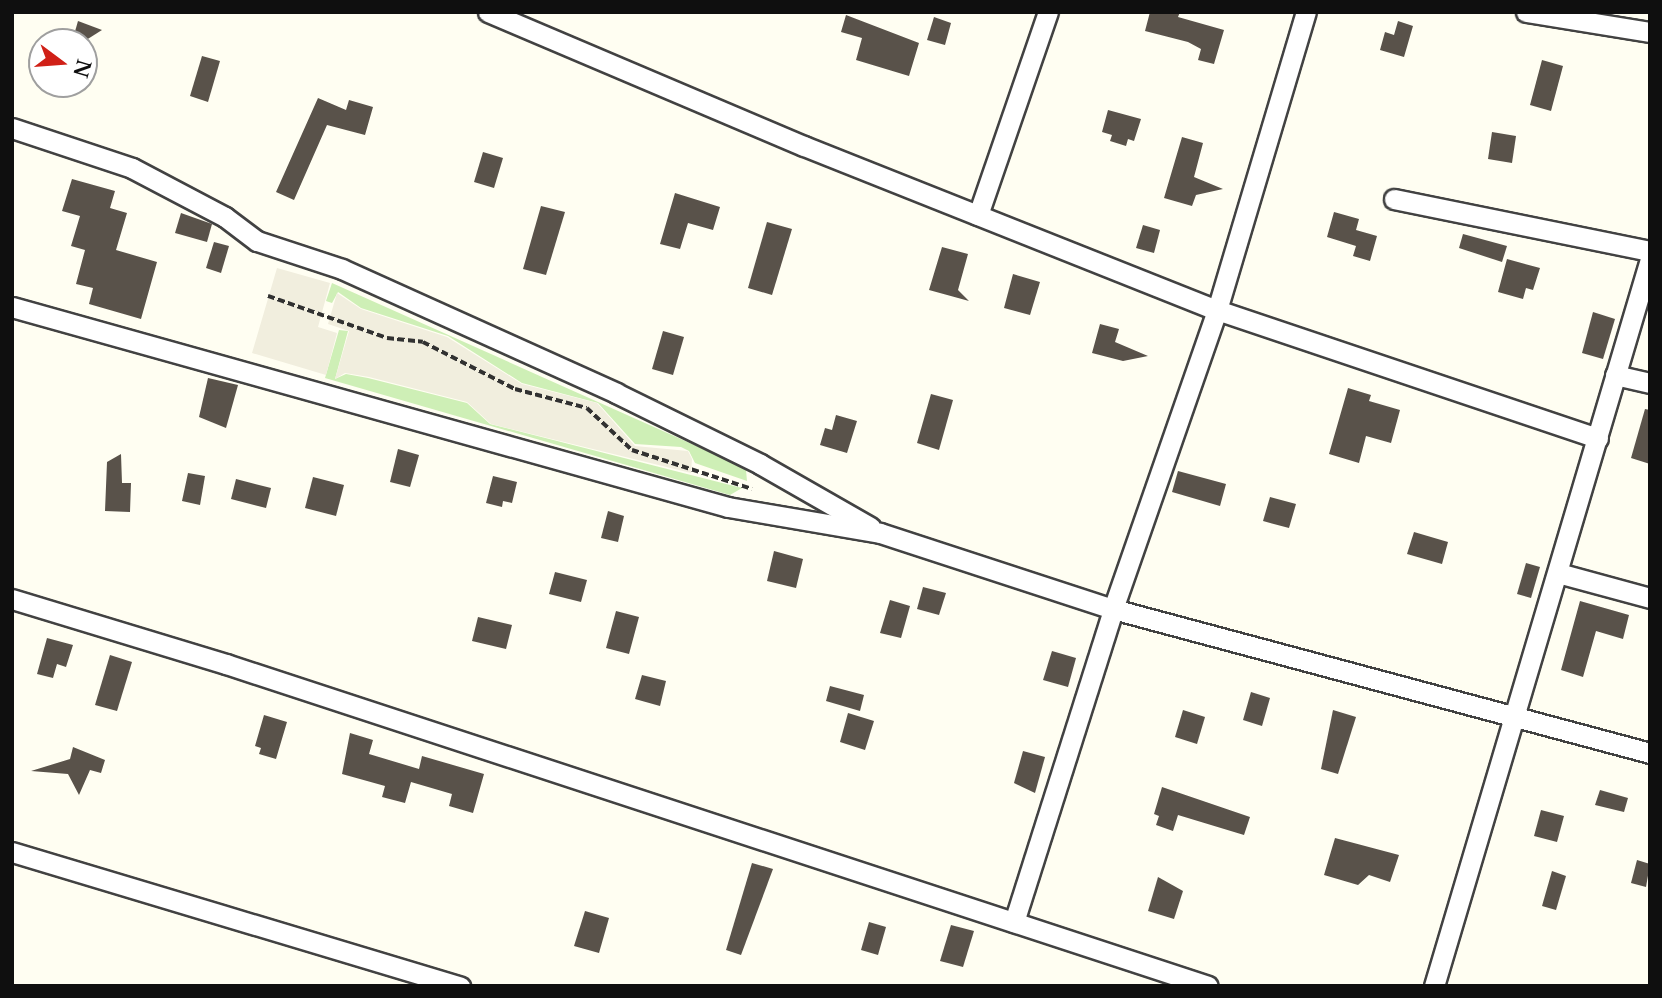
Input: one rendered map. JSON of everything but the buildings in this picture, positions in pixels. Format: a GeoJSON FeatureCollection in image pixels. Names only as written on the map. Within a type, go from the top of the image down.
{"type":"FeatureCollection","features":[{"type":"Feature","properties":{"kind":"street"},"geometry":{"type":"LineString","coordinates":[[488,12],[978,215],[1217,310],[1598,438]]}},
{"type":"Feature","properties":{"kind":"street"},"geometry":{"type":"LineString","coordinates":[[978,215],[1048,12]]}},
{"type":"Feature","properties":{"kind":"street"},"geometry":{"type":"LineString","coordinates":[[1014,922],[1113,609],[1217,310],[1306,12]]}},
{"type":"Feature","properties":{"kind":"street"},"geometry":{"type":"LineString","coordinates":[[1526,12],[1650,32]]}},
{"type":"Feature","properties":{"kind":"street"},"geometry":{"type":"LineString","coordinates":[[12,128],[132,168],[225,217],[257,241],[342,269],[760,464],[880,533]]}},
{"type":"Feature","properties":{"kind":"street"},"geometry":{"type":"LineString","coordinates":[[1394,199],[1650,251]]}},
{"type":"Feature","properties":{"kind":"street"},"geometry":{"type":"LineString","coordinates":[[1434,986],[1518,716],[1650,259]]}},
{"type":"Feature","properties":{"kind":"street"},"geometry":{"type":"LineString","coordinates":[[12,307],[745,510],[880,533],[1113,609],[1650,753]]}},
{"type":"Feature","properties":{"kind":"street"},"geometry":{"type":"LineString","coordinates":[[1615,374],[1650,383]]}},
{"type":"Feature","properties":{"kind":"street"},"geometry":{"type":"LineString","coordinates":[[1559,573],[1650,598]]}},
{"type":"Feature","properties":{"kind":"street"},"geometry":{"type":"LineString","coordinates":[[12,599],[226,664],[1208,986]]}},
{"type":"Feature","properties":{"kind":"street"},"geometry":{"type":"LineString","coordinates":[[12,852],[460,986]]}},
{"type":"Feature","properties":{"kind":"path"},"geometry":{"type":"LineString","coordinates":[[268,296],[387,338],[423,342],[515,389],[587,408],[632,450],[752,489]]}},
{"type":"Feature","properties":{"kind":"path"},"geometry":{"type":"LineString","coordinates":[[745,510],[760,464]]}},
{"type":"Feature","properties":{"kind":"green space"},"geometry":{"type":"Polygon","coordinates":[[[332,283],[721,457],[746,470],[747,481],[695,463],[689,451],[681,447],[635,444],[598,403],[522,383],[448,336],[361,308],[338,292],[332,303],[326,301],[332,283]]]}},
{"type":"Feature","properties":{"kind":"green space"},"geometry":{"type":"Polygon","coordinates":[[[339,330],[348,331],[335,379],[346,374],[368,378],[467,403],[490,424],[742,488],[730,495],[325,378],[339,330]]]}},
{"type":"Feature","properties":{"kind":"shaded area"},"geometry":{"type":"Polygon","coordinates":[[[277,268],[330,283],[318,327],[337,333],[326,375],[252,353],[277,268]]]}},
{"type":"Feature","properties":{"kind":"shaded area"},"geometry":{"type":"Polygon","coordinates":[[[337,293],[361,309],[447,337],[522,384],[597,403],[635,446],[688,451],[692,459],[691,473],[491,424],[467,402],[369,377],[345,373],[335,379],[349,331],[328,324],[337,293]]]}}]}
